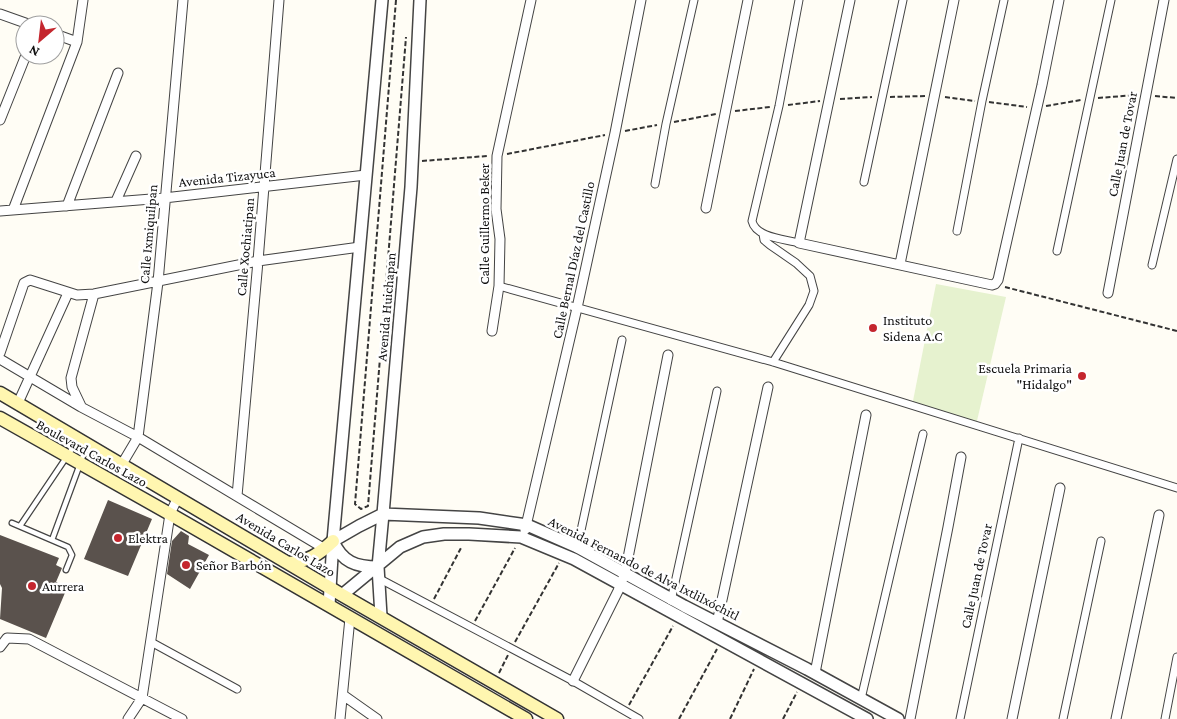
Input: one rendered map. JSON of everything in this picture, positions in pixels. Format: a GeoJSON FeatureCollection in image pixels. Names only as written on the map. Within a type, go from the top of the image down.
{"type":"FeatureCollection","features":[{"type":"Feature","properties":{"kind":"main road","name":"Avenida Carlos Lazo"},"geometry":{"type":"LineString","coordinates":[[0,393],[83,441],[124,461],[178,497],[289,563],[329,592]]}},
{"type":"Feature","properties":{"kind":"main road","name":"Boulevard Carlos Lazo"},"geometry":{"type":"LineString","coordinates":[[0,418],[170,514]]}},
{"type":"Feature","properties":{"kind":"main road"},"geometry":{"type":"LineString","coordinates":[[170,514],[312,596],[329,592],[342,595]]}},
{"type":"Feature","properties":{"kind":"main road"},"geometry":{"type":"LineString","coordinates":[[289,563],[305,561],[330,550]]}},
{"type":"Feature","properties":{"kind":"main road"},"geometry":{"type":"LineString","coordinates":[[329,592],[350,618],[526,719]]}},
{"type":"Feature","properties":{"kind":"main road","name":"Avenida Carlos Lazo"},"geometry":{"type":"LineString","coordinates":[[342,595],[380,611],[557,719]]}},
{"type":"Feature","properties":{"kind":"street"},"geometry":{"type":"LineString","coordinates":[[14,210],[77,42],[83,0]]}},
{"type":"Feature","properties":{"kind":"street","name":"Calle Ixmiquilpan"},"geometry":{"type":"LineString","coordinates":[[124,461],[137,439],[158,282],[183,0]]}},
{"type":"Feature","properties":{"kind":"street","name":"Calle Xochiatipan"},"geometry":{"type":"LineString","coordinates":[[237,496],[279,0]]}},
{"type":"Feature","properties":{"kind":"street"},"geometry":{"type":"LineString","coordinates":[[329,592],[330,550],[382,0]]}},
{"type":"Feature","properties":{"kind":"street","name":"Avenida Huichapan"},"geometry":{"type":"LineString","coordinates":[[380,611],[378,576],[411,187],[420,0]]}},
{"type":"Feature","properties":{"kind":"street","name":"Calle Guillermo Beker"},"geometry":{"type":"LineString","coordinates":[[492,331],[499,286],[500,239],[496,209],[497,156],[531,0]]}},
{"type":"Feature","properties":{"kind":"street","name":"Calle Bernal Díaz del Castillo"},"geometry":{"type":"LineString","coordinates":[[521,537],[527,525],[577,308],[615,133],[641,0]]}},
{"type":"Feature","properties":{"kind":"street"},"geometry":{"type":"LineString","coordinates":[[655,184],[666,124],[694,0]]}},
{"type":"Feature","properties":{"kind":"street"},"geometry":{"type":"LineString","coordinates":[[706,208],[748,0]]}},
{"type":"Feature","properties":{"kind":"street"},"geometry":{"type":"LineString","coordinates":[[799,0],[779,106],[752,221],[754,226],[763,234],[989,285],[997,280],[1037,108],[1059,0]]}},
{"type":"Feature","properties":{"kind":"street"},"geometry":{"type":"LineString","coordinates":[[799,243],[850,0]]}},
{"type":"Feature","properties":{"kind":"street"},"geometry":{"type":"LineString","coordinates":[[864,182],[903,0]]}},
{"type":"Feature","properties":{"kind":"street"},"geometry":{"type":"LineString","coordinates":[[900,264],[954,0]]}},
{"type":"Feature","properties":{"kind":"street"},"geometry":{"type":"LineString","coordinates":[[957,231],[1004,0]]}},
{"type":"Feature","properties":{"kind":"street"},"geometry":{"type":"LineString","coordinates":[[1058,251],[1111,0]]}},
{"type":"Feature","properties":{"kind":"street","name":"Calle Juan de Tovar"},"geometry":{"type":"LineString","coordinates":[[1108,293],[1164,0]]}},
{"type":"Feature","properties":{"kind":"street"},"geometry":{"type":"LineString","coordinates":[[0,14],[15,19]]}},
{"type":"Feature","properties":{"kind":"street"},"geometry":{"type":"LineString","coordinates":[[65,38],[77,42]]}},
{"type":"Feature","properties":{"kind":"street"},"geometry":{"type":"LineString","coordinates":[[0,120],[22,65]]}},
{"type":"Feature","properties":{"kind":"street"},"geometry":{"type":"LineString","coordinates":[[67,206],[118,73]]}},
{"type":"Feature","properties":{"kind":"street"},"geometry":{"type":"LineString","coordinates":[[116,201],[136,156]]}},
{"type":"Feature","properties":{"kind":"street"},"geometry":{"type":"LineString","coordinates":[[1152,265],[1177,159]]}},
{"type":"Feature","properties":{"kind":"street","name":"Avenida Tizayuca"},"geometry":{"type":"LineString","coordinates":[[0,211],[164,198],[366,175]]}},
{"type":"Feature","properties":{"kind":"street"},"geometry":{"type":"LineString","coordinates":[[763,234],[764,240],[796,263],[810,276],[814,291],[809,305],[773,362]]}},
{"type":"Feature","properties":{"kind":"street"},"geometry":{"type":"LineString","coordinates":[[0,353],[24,283],[30,280],[81,294],[158,282],[258,262],[360,247]]}},
{"type":"Feature","properties":{"kind":"street"},"geometry":{"type":"LineString","coordinates":[[499,286],[773,362],[1177,488]]}},
{"type":"Feature","properties":{"kind":"street"},"geometry":{"type":"LineString","coordinates":[[18,403],[29,376],[81,294]]}},
{"type":"Feature","properties":{"kind":"street"},"geometry":{"type":"LineString","coordinates":[[81,294],[71,378],[72,387],[82,407]]}},
{"type":"Feature","properties":{"kind":"street"},"geometry":{"type":"LineString","coordinates":[[572,553],[622,340]]}},
{"type":"Feature","properties":{"kind":"street"},"geometry":{"type":"LineString","coordinates":[[572,681],[621,585],[625,573],[668,355]]}},
{"type":"Feature","properties":{"kind":"street"},"geometry":{"type":"LineString","coordinates":[[0,359],[330,550],[336,549],[352,564],[363,567],[639,719]]}},
{"type":"Feature","properties":{"kind":"street"},"geometry":{"type":"LineString","coordinates":[[718,623],[768,388]]}},
{"type":"Feature","properties":{"kind":"street"},"geometry":{"type":"LineString","coordinates":[[673,614],[671,599],[717,391]]}},
{"type":"Feature","properties":{"kind":"street"},"geometry":{"type":"LineString","coordinates":[[815,673],[866,415]]}},
{"type":"Feature","properties":{"kind":"street"},"geometry":{"type":"LineString","coordinates":[[861,698],[923,434]]}},
{"type":"Feature","properties":{"kind":"street","name":"Calle Juan de Tovar"},"geometry":{"type":"LineString","coordinates":[[960,719],[1019,438]]}},
{"type":"Feature","properties":{"kind":"street"},"geometry":{"type":"LineString","coordinates":[[910,719],[961,457]]}},
{"type":"Feature","properties":{"kind":"street"},"geometry":{"type":"LineString","coordinates":[[1012,719],[1060,488]]}},
{"type":"Feature","properties":{"kind":"street"},"geometry":{"type":"LineString","coordinates":[[128,719],[142,698],[170,514],[178,497]]}},
{"type":"Feature","properties":{"kind":"street"},"geometry":{"type":"LineString","coordinates":[[330,550],[384,514]]}},
{"type":"Feature","properties":{"kind":"street","name":"Avenida Fernando de Alva Ixtlilxóchitl"},"geometry":{"type":"LineString","coordinates":[[384,514],[479,518],[527,525],[621,585],[802,683],[854,716],[867,719]]}},
{"type":"Feature","properties":{"kind":"street"},"geometry":{"type":"LineString","coordinates":[[1116,719],[1159,515]]}},
{"type":"Feature","properties":{"kind":"street","name":"Avenida Fernando de Alva Ixtlilxóchitl"},"geometry":{"type":"LineString","coordinates":[[342,595],[378,576],[400,547],[410,541],[444,534],[521,537],[572,553],[625,573],[898,719]]}},
{"type":"Feature","properties":{"kind":"street"},"geometry":{"type":"LineString","coordinates":[[1064,719],[1102,541]]}},
{"type":"Feature","properties":{"kind":"street"},"geometry":{"type":"LineString","coordinates":[[340,719],[350,618]]}},
{"type":"Feature","properties":{"kind":"street"},"geometry":{"type":"LineString","coordinates":[[0,647],[7,638],[29,639],[182,719]]}},
{"type":"Feature","properties":{"kind":"street"},"geometry":{"type":"LineString","coordinates":[[151,642],[237,689]]}},
{"type":"Feature","properties":{"kind":"street"},"geometry":{"type":"LineString","coordinates":[[1165,719],[1177,657]]}},
{"type":"Feature","properties":{"kind":"street"},"geometry":{"type":"LineString","coordinates":[[343,694],[377,719]]}},
{"type":"Feature","properties":{"kind":"lane"},"geometry":{"type":"LineString","coordinates":[[20,526],[67,456],[83,441]]}},
{"type":"Feature","properties":{"kind":"lane"},"geometry":{"type":"LineString","coordinates":[[52,540],[81,464],[83,441]]}},
{"type":"Feature","properties":{"kind":"lane"},"geometry":{"type":"LineString","coordinates":[[12,523],[68,547],[72,555],[66,570]]}},
{"type":"Feature","properties":{"kind":"path"},"geometry":{"type":"LineString","coordinates":[[396,0],[354,504],[361,509],[368,506],[407,29]]}},
{"type":"Feature","properties":{"kind":"path"},"geometry":{"type":"LineString","coordinates":[[1037,108],[1090,98],[1146,95],[1177,98]]}},
{"type":"Feature","properties":{"kind":"path"},"geometry":{"type":"LineString","coordinates":[[997,280],[1177,331]]}},
{"type":"Feature","properties":{"kind":"path"},"geometry":{"type":"LineString","coordinates":[[430,605],[469,534]]}},
{"type":"Feature","properties":{"kind":"path"},"geometry":{"type":"LineString","coordinates":[[472,627],[521,537]]}},
{"type":"Feature","properties":{"kind":"path"},"geometry":{"type":"LineString","coordinates":[[502,668],[572,553]]}},
{"type":"Feature","properties":{"kind":"path"},"geometry":{"type":"LineString","coordinates":[[626,711],[673,614]]}},
{"type":"Feature","properties":{"kind":"path"},"geometry":{"type":"LineString","coordinates":[[679,719],[722,640]]}},
{"type":"Feature","properties":{"kind":"path"},"geometry":{"type":"LineString","coordinates":[[730,719],[759,660]]}},
{"type":"Feature","properties":{"kind":"path"},"geometry":{"type":"LineString","coordinates":[[783,719],[802,683]]}},
{"type":"Feature","properties":{"kind":"green space"},"geometry":{"type":"Polygon","coordinates":[[[936,284],[1006,297],[976,425],[912,406],[936,284]]]}},
{"type":"Feature","properties":{"kind":"building","name":"Elektra"},"geometry":{"type":"Polygon","coordinates":[[[108,500],[152,519],[128,576],[84,559],[108,500]]]}},
{"type":"Feature","properties":{"kind":"building","name":"Señor Barbón"},"geometry":{"type":"Polygon","coordinates":[[[181,531],[189,536],[188,544],[209,555],[190,589],[167,574],[172,541],[181,531]]]}},
{"type":"Feature","properties":{"kind":"building","name":"Aurrera"},"geometry":{"type":"Polygon","coordinates":[[[0,535],[59,558],[56,565],[62,568],[56,582],[67,588],[46,638],[0,619],[2,588],[0,584],[0,535]]]}},
{"type":"Feature","properties":{"kind":"place","name":"Instituto Sidena A.C"},"geometry":{"type":"Point","coordinates":[873,328]}},
{"type":"Feature","properties":{"kind":"place","name":"Escuela Primaria \"Hidalgo\""},"geometry":{"type":"Point","coordinates":[1082,376]}},
{"type":"Feature","properties":{"kind":"place","name":"Elektra"},"geometry":{"type":"Point","coordinates":[118,538]}},
{"type":"Feature","properties":{"kind":"place","name":"Señor Barbón"},"geometry":{"type":"Point","coordinates":[186,565]}},
{"type":"Feature","properties":{"kind":"place","name":"Aurrera"},"geometry":{"type":"Point","coordinates":[32,586]}}]}
